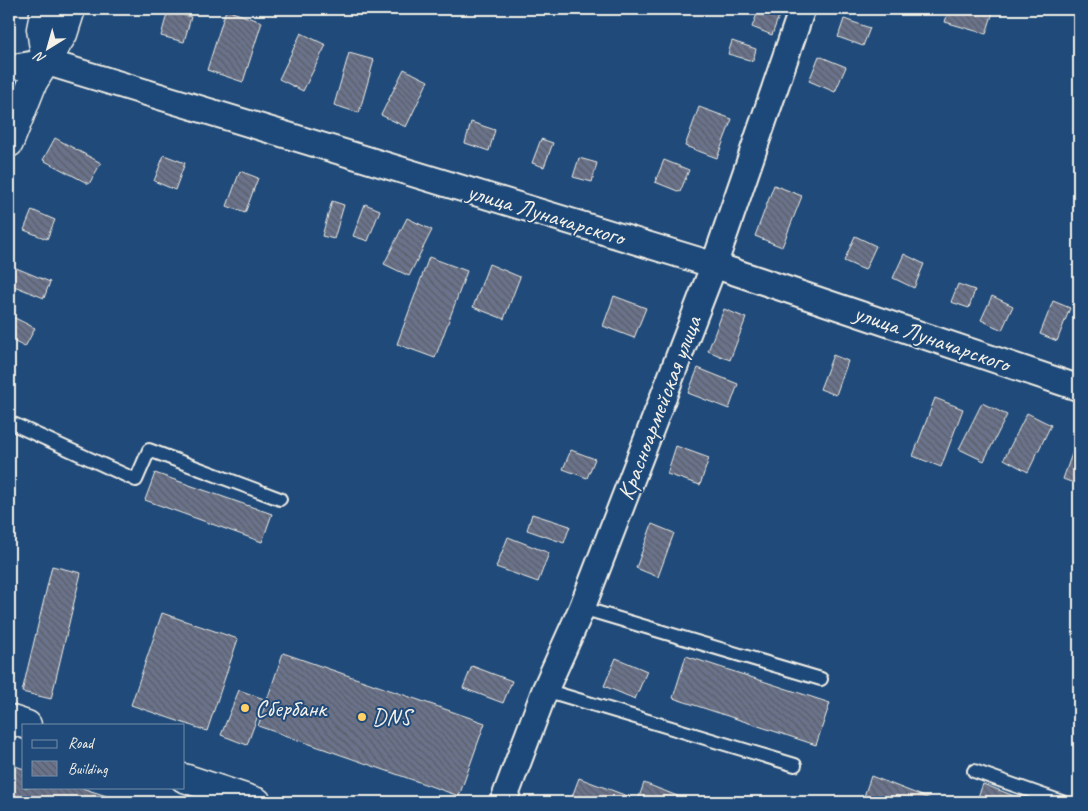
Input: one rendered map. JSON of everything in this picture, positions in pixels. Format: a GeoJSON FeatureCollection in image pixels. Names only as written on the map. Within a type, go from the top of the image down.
{"type":"FeatureCollection","features":[{"type":"Feature","properties":{"kind":"street"},"geometry":{"type":"LineString","coordinates":[[45,9],[41,29],[46,62]]}},
{"type":"Feature","properties":{"kind":"street"},"geometry":{"type":"LineString","coordinates":[[9,143],[33,82],[63,34],[71,9]]}},
{"type":"Feature","properties":{"kind":"street","name":"Красноармейская улица"},"geometry":{"type":"LineString","coordinates":[[503,802],[544,690],[582,608],[714,264],[802,9]]}},
{"type":"Feature","properties":{"kind":"street","name":"улица Луначарского"},"geometry":{"type":"LineString","coordinates":[[9,68],[46,62],[714,264],[1079,388]]}},
{"type":"Feature","properties":{"kind":"street"},"geometry":{"type":"LineString","coordinates":[[9,719],[24,724]]}},
{"type":"Feature","properties":{"kind":"street"},"geometry":{"type":"LineString","coordinates":[[185,778],[257,802]]}},
{"type":"Feature","properties":{"kind":"lane"},"geometry":{"type":"LineString","coordinates":[[9,422],[136,480],[148,450],[280,499]]}},
{"type":"Feature","properties":{"kind":"lane"},"geometry":{"type":"LineString","coordinates":[[582,608],[821,679]]}},
{"type":"Feature","properties":{"kind":"lane"},"geometry":{"type":"LineString","coordinates":[[544,690],[795,765]]}},
{"type":"Feature","properties":{"kind":"lane"},"geometry":{"type":"LineString","coordinates":[[974,771],[1062,802]]}},
{"type":"Feature","properties":{"kind":"building"},"geometry":{"type":"Polygon","coordinates":[[[759,9],[770,9],[780,13],[772,35],[752,27],[759,9]]]}},
{"type":"Feature","properties":{"kind":"building"},"geometry":{"type":"Polygon","coordinates":[[[949,9],[994,9],[986,34],[945,22],[949,9]]]}},
{"type":"Feature","properties":{"kind":"building"},"geometry":{"type":"Polygon","coordinates":[[[168,10],[191,17],[184,42],[161,36],[168,10]]]}},
{"type":"Feature","properties":{"kind":"building"},"geometry":{"type":"Polygon","coordinates":[[[226,10],[262,22],[243,82],[207,70],[226,10]]]}},
{"type":"Feature","properties":{"kind":"building"},"geometry":{"type":"Polygon","coordinates":[[[844,19],[870,28],[863,46],[838,37],[844,19]]]}},
{"type":"Feature","properties":{"kind":"building"},"geometry":{"type":"Polygon","coordinates":[[[301,33],[326,45],[303,91],[279,79],[301,33]]]}},
{"type":"Feature","properties":{"kind":"building"},"geometry":{"type":"Polygon","coordinates":[[[732,41],[756,49],[753,61],[728,54],[732,41]]]}},
{"type":"Feature","properties":{"kind":"building"},"geometry":{"type":"Polygon","coordinates":[[[349,53],[374,60],[359,113],[334,105],[349,53]]]}},
{"type":"Feature","properties":{"kind":"building"},"geometry":{"type":"Polygon","coordinates":[[[819,56],[846,67],[835,92],[809,81],[819,56]]]}},
{"type":"Feature","properties":{"kind":"building"},"geometry":{"type":"Polygon","coordinates":[[[404,69],[428,81],[406,127],[381,115],[404,69]]]}},
{"type":"Feature","properties":{"kind":"building"},"geometry":{"type":"Polygon","coordinates":[[[699,107],[732,119],[717,158],[685,146],[699,107]]]}},
{"type":"Feature","properties":{"kind":"building"},"geometry":{"type":"Polygon","coordinates":[[[471,122],[495,130],[489,151],[465,143],[471,122]]]}},
{"type":"Feature","properties":{"kind":"building"},"geometry":{"type":"Polygon","coordinates":[[[55,138],[101,163],[89,184],[43,160],[55,138]]]}},
{"type":"Feature","properties":{"kind":"building"},"geometry":{"type":"Polygon","coordinates":[[[541,139],[553,143],[544,167],[532,163],[541,139]]]}},
{"type":"Feature","properties":{"kind":"building"},"geometry":{"type":"Polygon","coordinates":[[[164,155],[185,163],[175,190],[154,181],[164,155]]]}},
{"type":"Feature","properties":{"kind":"building"},"geometry":{"type":"Polygon","coordinates":[[[579,158],[597,163],[592,182],[573,177],[579,158]]]}},
{"type":"Feature","properties":{"kind":"building"},"geometry":{"type":"Polygon","coordinates":[[[664,160],[689,170],[680,192],[655,182],[664,160]]]}},
{"type":"Feature","properties":{"kind":"building"},"geometry":{"type":"Polygon","coordinates":[[[240,171],[258,178],[245,213],[227,206],[240,171]]]}},
{"type":"Feature","properties":{"kind":"building"},"geometry":{"type":"Polygon","coordinates":[[[774,185],[802,196],[782,247],[755,236],[774,185]]]}},
{"type":"Feature","properties":{"kind":"building"},"geometry":{"type":"Polygon","coordinates":[[[332,201],[344,205],[334,239],[322,236],[332,201]]]}},
{"type":"Feature","properties":{"kind":"building"},"geometry":{"type":"Polygon","coordinates":[[[365,204],[380,210],[368,241],[353,236],[365,204]]]}},
{"type":"Feature","properties":{"kind":"building"},"geometry":{"type":"Polygon","coordinates":[[[32,210],[55,220],[47,239],[24,230],[32,210]]]}},
{"type":"Feature","properties":{"kind":"building"},"geometry":{"type":"Polygon","coordinates":[[[407,218],[432,230],[409,276],[384,264],[407,218]]]}},
{"type":"Feature","properties":{"kind":"building"},"geometry":{"type":"Polygon","coordinates":[[[855,236],[876,246],[865,270],[844,261],[855,236]]]}},
{"type":"Feature","properties":{"kind":"building"},"geometry":{"type":"Polygon","coordinates":[[[904,254],[924,264],[914,288],[893,278],[904,254]]]}},
{"type":"Feature","properties":{"kind":"building"},"geometry":{"type":"Polygon","coordinates":[[[429,257],[467,271],[435,358],[397,344],[429,257]]]}},
{"type":"Feature","properties":{"kind":"building"},"geometry":{"type":"Polygon","coordinates":[[[489,264],[520,277],[504,319],[473,307],[489,264]]]}},
{"type":"Feature","properties":{"kind":"building"},"geometry":{"type":"Polygon","coordinates":[[[9,265],[50,282],[44,298],[9,284],[9,265]]]}},
{"type":"Feature","properties":{"kind":"building"},"geometry":{"type":"Polygon","coordinates":[[[958,284],[975,290],[969,308],[951,302],[958,284]]]}},
{"type":"Feature","properties":{"kind":"building"},"geometry":{"type":"Polygon","coordinates":[[[614,296],[646,308],[634,338],[603,326],[614,296]]]}},
{"type":"Feature","properties":{"kind":"building"},"geometry":{"type":"Polygon","coordinates":[[[992,296],[1013,306],[1002,330],[981,320],[992,296]]]}},
{"type":"Feature","properties":{"kind":"building"},"geometry":{"type":"Polygon","coordinates":[[[1053,301],[1070,308],[1057,341],[1040,334],[1053,301]]]}},
{"type":"Feature","properties":{"kind":"building"},"geometry":{"type":"Polygon","coordinates":[[[724,309],[746,318],[730,360],[708,351],[724,309]]]}},
{"type":"Feature","properties":{"kind":"building"},"geometry":{"type":"Polygon","coordinates":[[[9,315],[35,328],[25,347],[9,339],[9,315]]]}},
{"type":"Feature","properties":{"kind":"building"},"geometry":{"type":"Polygon","coordinates":[[[833,355],[848,361],[836,395],[820,389],[833,355]]]}},
{"type":"Feature","properties":{"kind":"building"},"geometry":{"type":"Polygon","coordinates":[[[698,368],[738,384],[729,409],[688,393],[698,368]]]}},
{"type":"Feature","properties":{"kind":"building"},"geometry":{"type":"Polygon","coordinates":[[[935,398],[963,409],[941,467],[913,456],[935,398]]]}},
{"type":"Feature","properties":{"kind":"building"},"geometry":{"type":"Polygon","coordinates":[[[982,403],[1007,415],[984,461],[959,449],[982,403]]]}},
{"type":"Feature","properties":{"kind":"building"},"geometry":{"type":"Polygon","coordinates":[[[1027,413],[1051,425],[1028,472],[1004,459],[1027,413]]]}},
{"type":"Feature","properties":{"kind":"building"},"geometry":{"type":"Polygon","coordinates":[[[676,446],[709,458],[700,485],[667,474],[676,446]]]}},
{"type":"Feature","properties":{"kind":"building"},"geometry":{"type":"Polygon","coordinates":[[[1074,448],[1079,450],[1079,485],[1063,479],[1074,448]]]}},
{"type":"Feature","properties":{"kind":"building"},"geometry":{"type":"Polygon","coordinates":[[[571,450],[595,459],[587,478],[563,469],[571,450]]]}},
{"type":"Feature","properties":{"kind":"building"},"geometry":{"type":"Polygon","coordinates":[[[155,473],[272,514],[262,542],[145,500],[155,473]]]}},
{"type":"Feature","properties":{"kind":"building"},"geometry":{"type":"Polygon","coordinates":[[[532,514],[570,526],[564,543],[527,530],[532,514]]]}},
{"type":"Feature","properties":{"kind":"building"},"geometry":{"type":"Polygon","coordinates":[[[652,524],[674,533],[658,577],[636,568],[652,524]]]}},
{"type":"Feature","properties":{"kind":"building"},"geometry":{"type":"Polygon","coordinates":[[[508,537],[549,553],[538,582],[496,567],[508,537]]]}},
{"type":"Feature","properties":{"kind":"building"},"geometry":{"type":"Polygon","coordinates":[[[52,566],[81,573],[51,699],[22,692],[52,566]]]}},
{"type":"Feature","properties":{"kind":"building"},"geometry":{"type":"Polygon","coordinates":[[[162,613],[238,639],[207,731],[131,705],[162,613]]]}},
{"type":"Feature","properties":{"kind":"building"},"geometry":{"type":"Polygon","coordinates":[[[283,653],[485,723],[459,796],[258,726],[283,653]]]}},
{"type":"Feature","properties":{"kind":"building"},"geometry":{"type":"Polygon","coordinates":[[[686,656],[830,703],[816,745],[673,698],[686,656]]]}},
{"type":"Feature","properties":{"kind":"building"},"geometry":{"type":"Polygon","coordinates":[[[616,658],[647,671],[635,699],[604,686],[616,658]]]}},
{"type":"Feature","properties":{"kind":"building"},"geometry":{"type":"Polygon","coordinates":[[[472,666],[512,681],[503,703],[463,688],[472,666]]]}},
{"type":"Feature","properties":{"kind":"building"},"geometry":{"type":"Polygon","coordinates":[[[239,690],[264,699],[247,745],[221,735],[239,690]]]}},
{"type":"Feature","properties":{"kind":"building"},"geometry":{"type":"Polygon","coordinates":[[[10,764],[22,768],[22,788],[82,788],[125,802],[9,802],[10,764]]]}},
{"type":"Feature","properties":{"kind":"building"},"geometry":{"type":"Polygon","coordinates":[[[871,776],[930,799],[929,802],[862,802],[871,776]]]}},
{"type":"Feature","properties":{"kind":"building"},"geometry":{"type":"Polygon","coordinates":[[[579,778],[638,800],[644,783],[693,802],[570,802],[579,778]]]}},
{"type":"Feature","properties":{"kind":"building"},"geometry":{"type":"Polygon","coordinates":[[[983,784],[1030,802],[976,802],[983,784]]]}},
{"type":"Feature","properties":{"kind":"place","name":"Сбербанк"},"geometry":{"type":"Point","coordinates":[245,708]}},
{"type":"Feature","properties":{"kind":"place","name":"DNS"},"geometry":{"type":"Point","coordinates":[362,717]}}]}
